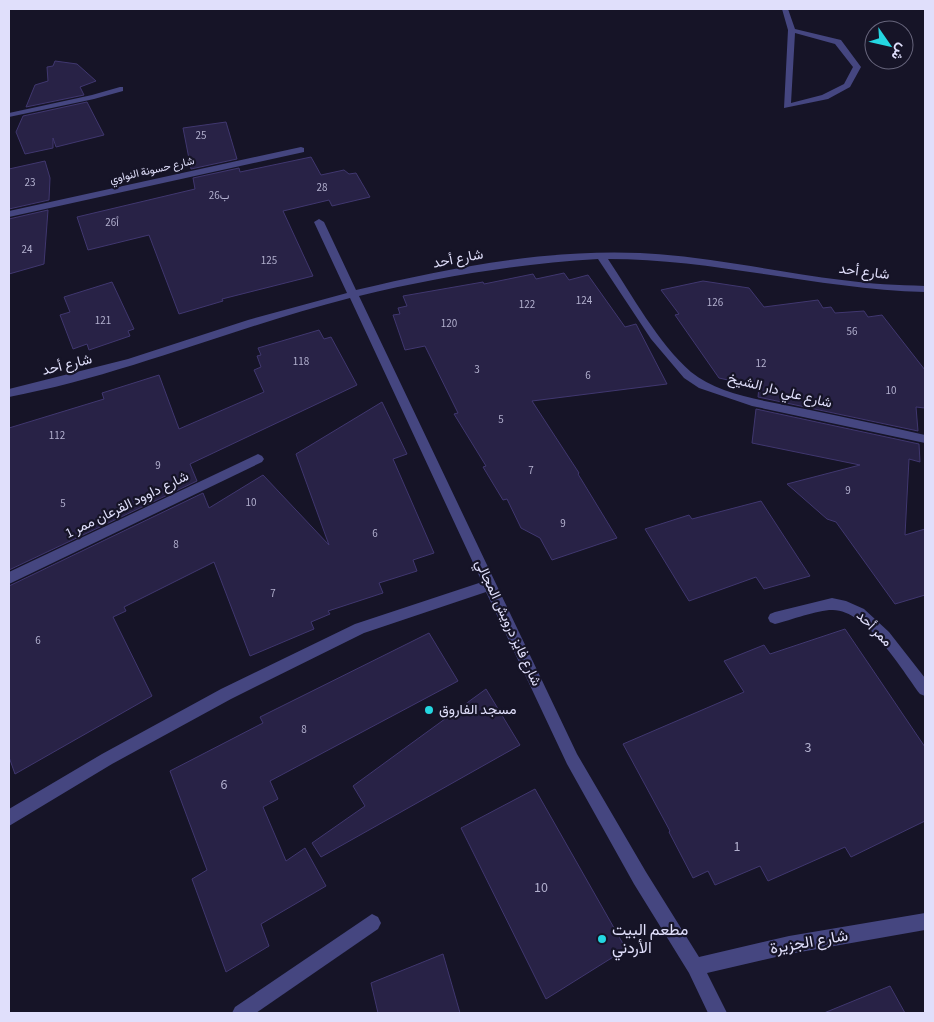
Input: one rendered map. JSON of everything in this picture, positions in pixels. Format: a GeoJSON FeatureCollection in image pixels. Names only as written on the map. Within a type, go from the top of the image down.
{"type":"FeatureCollection","features":[{"type":"Feature","properties":{"kind":"street"},"geometry":{"type":"LineString","coordinates":[[785,9],[792,30],[788,106],[825,97],[847,85],[857,66],[838,42],[792,30]]}},
{"type":"Feature","properties":{"kind":"street"},"geometry":{"type":"LineString","coordinates":[[9,115],[94,97],[120,89]]}},
{"type":"Feature","properties":{"kind":"street","name":"شارع حسونة النواوي"},"geometry":{"type":"LineString","coordinates":[[9,214],[301,150]]}},
{"type":"Feature","properties":{"kind":"street","name":"شارع فايز درويش المجالي"},"geometry":{"type":"LineString","coordinates":[[319,222],[572,760],[640,878],[695,967],[718,1013]]}},
{"type":"Feature","properties":{"kind":"street","name":"شارع أحد"},"geometry":{"type":"LineString","coordinates":[[9,393],[131,362],[250,322],[354,296],[480,269],[541,260],[601,256],[699,260],[884,289],[925,289]]}},
{"type":"Feature","properties":{"kind":"street","name":"شارع علي دار الشيخ"},"geometry":{"type":"LineString","coordinates":[[601,256],[655,337],[688,375],[703,384],[752,402],[925,439]]}},
{"type":"Feature","properties":{"kind":"street","name":"شارع داوود القرعان ممر 1"},"geometry":{"type":"LineString","coordinates":[[9,578],[258,459]]}},
{"type":"Feature","properties":{"kind":"street"},"geometry":{"type":"LineString","coordinates":[[9,818],[107,759],[226,694],[360,628],[489,585]]}},
{"type":"Feature","properties":{"kind":"street","name":"ممر أحد"},"geometry":{"type":"LineString","coordinates":[[775,618],[832,604],[841,604],[854,609],[869,620],[925,689]]}},
{"type":"Feature","properties":{"kind":"street","name":"شارع الجزيرة"},"geometry":{"type":"LineString","coordinates":[[695,967],[789,945],[925,922]]}},
{"type":"Feature","properties":{"kind":"street"},"geometry":{"type":"LineString","coordinates":[[240,1013],[372,923]]}},
{"type":"Feature","properties":{"kind":"building"},"geometry":{"type":"Polygon","coordinates":[[[55,61],[77,64],[96,81],[80,87],[84,95],[26,107],[35,85],[48,81],[47,67],[53,66],[55,61]]]}},
{"type":"Feature","properties":{"kind":"building"},"geometry":{"type":"Polygon","coordinates":[[[87,102],[104,135],[56,147],[53,138],[53,148],[25,154],[16,132],[23,116],[87,102]]]}},
{"type":"Feature","properties":{"kind":"building"},"geometry":{"type":"Polygon","coordinates":[[[226,122],[237,159],[191,169],[183,128],[226,122]]]}},
{"type":"Feature","properties":{"kind":"building"},"geometry":{"type":"Polygon","coordinates":[[[311,157],[321,175],[344,170],[349,174],[356,173],[370,197],[332,206],[329,200],[283,211],[313,276],[222,299],[223,301],[179,314],[149,235],[88,250],[77,217],[195,189],[193,178],[239,168],[240,172],[311,157]]]}},
{"type":"Feature","properties":{"kind":"building"},"geometry":{"type":"Polygon","coordinates":[[[45,161],[50,178],[49,200],[9,209],[9,169],[45,161]]]}},
{"type":"Feature","properties":{"kind":"building"},"geometry":{"type":"Polygon","coordinates":[[[48,210],[44,264],[9,274],[9,219],[48,210]]]}},
{"type":"Feature","properties":{"kind":"building"},"geometry":{"type":"Polygon","coordinates":[[[564,273],[569,280],[588,275],[625,327],[636,324],[667,384],[532,401],[579,473],[617,538],[552,560],[540,538],[521,528],[507,499],[503,500],[483,467],[486,466],[454,414],[458,413],[425,346],[405,350],[393,315],[400,314],[398,308],[407,306],[403,296],[483,282],[484,284],[533,274],[536,279],[564,273]]]}},
{"type":"Feature","properties":{"kind":"building"},"geometry":{"type":"Polygon","coordinates":[[[703,281],[749,288],[764,307],[818,300],[823,308],[831,307],[835,313],[864,311],[868,317],[882,315],[925,370],[925,408],[916,407],[918,431],[758,397],[759,387],[719,378],[675,315],[679,314],[661,290],[703,281]]]}},
{"type":"Feature","properties":{"kind":"building"},"geometry":{"type":"Polygon","coordinates":[[[112,282],[134,329],[128,331],[130,336],[89,350],[87,344],[73,349],[60,315],[70,312],[64,297],[112,282]]]}},
{"type":"Feature","properties":{"kind":"building"},"geometry":{"type":"Polygon","coordinates":[[[319,330],[324,339],[331,337],[357,385],[190,464],[197,481],[9,570],[9,428],[104,399],[102,393],[159,375],[179,429],[264,392],[254,370],[261,367],[257,356],[261,355],[258,348],[319,330]]]}},
{"type":"Feature","properties":{"kind":"building"},"geometry":{"type":"Polygon","coordinates":[[[382,402],[407,454],[393,459],[434,553],[413,560],[417,571],[379,583],[383,593],[328,611],[330,614],[311,622],[314,629],[250,656],[214,562],[124,607],[126,611],[113,617],[152,696],[15,774],[9,757],[9,586],[203,493],[209,508],[263,475],[329,545],[296,454],[382,402]]]}},
{"type":"Feature","properties":{"kind":"building"},"geometry":{"type":"Polygon","coordinates":[[[756,409],[919,444],[920,462],[909,459],[905,535],[925,529],[925,595],[895,604],[836,522],[827,519],[787,484],[860,465],[752,443],[756,409]]]}},
{"type":"Feature","properties":{"kind":"building"},"geometry":{"type":"Polygon","coordinates":[[[761,501],[810,576],[764,589],[756,577],[689,601],[645,529],[689,515],[692,519],[761,501]]]}},
{"type":"Feature","properties":{"kind":"building"},"geometry":{"type":"Polygon","coordinates":[[[845,629],[925,747],[925,821],[851,857],[845,847],[768,881],[760,866],[715,885],[708,871],[693,878],[623,744],[744,692],[724,661],[764,645],[770,654],[845,629]]]}},
{"type":"Feature","properties":{"kind":"building"},"geometry":{"type":"Polygon","coordinates":[[[429,633],[458,681],[270,781],[278,799],[263,807],[286,861],[305,848],[326,886],[261,924],[269,946],[226,972],[192,879],[207,870],[170,771],[263,723],[260,717],[429,633]]]}},
{"type":"Feature","properties":{"kind":"building"},"geometry":{"type":"Polygon","coordinates":[[[486,689],[520,745],[321,857],[312,843],[365,806],[353,786],[486,689]]]}},
{"type":"Feature","properties":{"kind":"building"},"geometry":{"type":"Polygon","coordinates":[[[535,789],[626,949],[546,999],[461,828],[535,789]]]}},
{"type":"Feature","properties":{"kind":"building"},"geometry":{"type":"Polygon","coordinates":[[[443,954],[460,1013],[378,1013],[371,983],[443,954]]]}},
{"type":"Feature","properties":{"kind":"building"},"geometry":{"type":"Polygon","coordinates":[[[890,986],[905,1013],[824,1013],[890,986]]]}},
{"type":"Feature","properties":{"kind":"place","name":"مسجد الفاروق"},"geometry":{"type":"Point","coordinates":[429,710]}},
{"type":"Feature","properties":{"kind":"place","name":"مطعم البيت الأردني"},"geometry":{"type":"Point","coordinates":[602,939]}}]}
